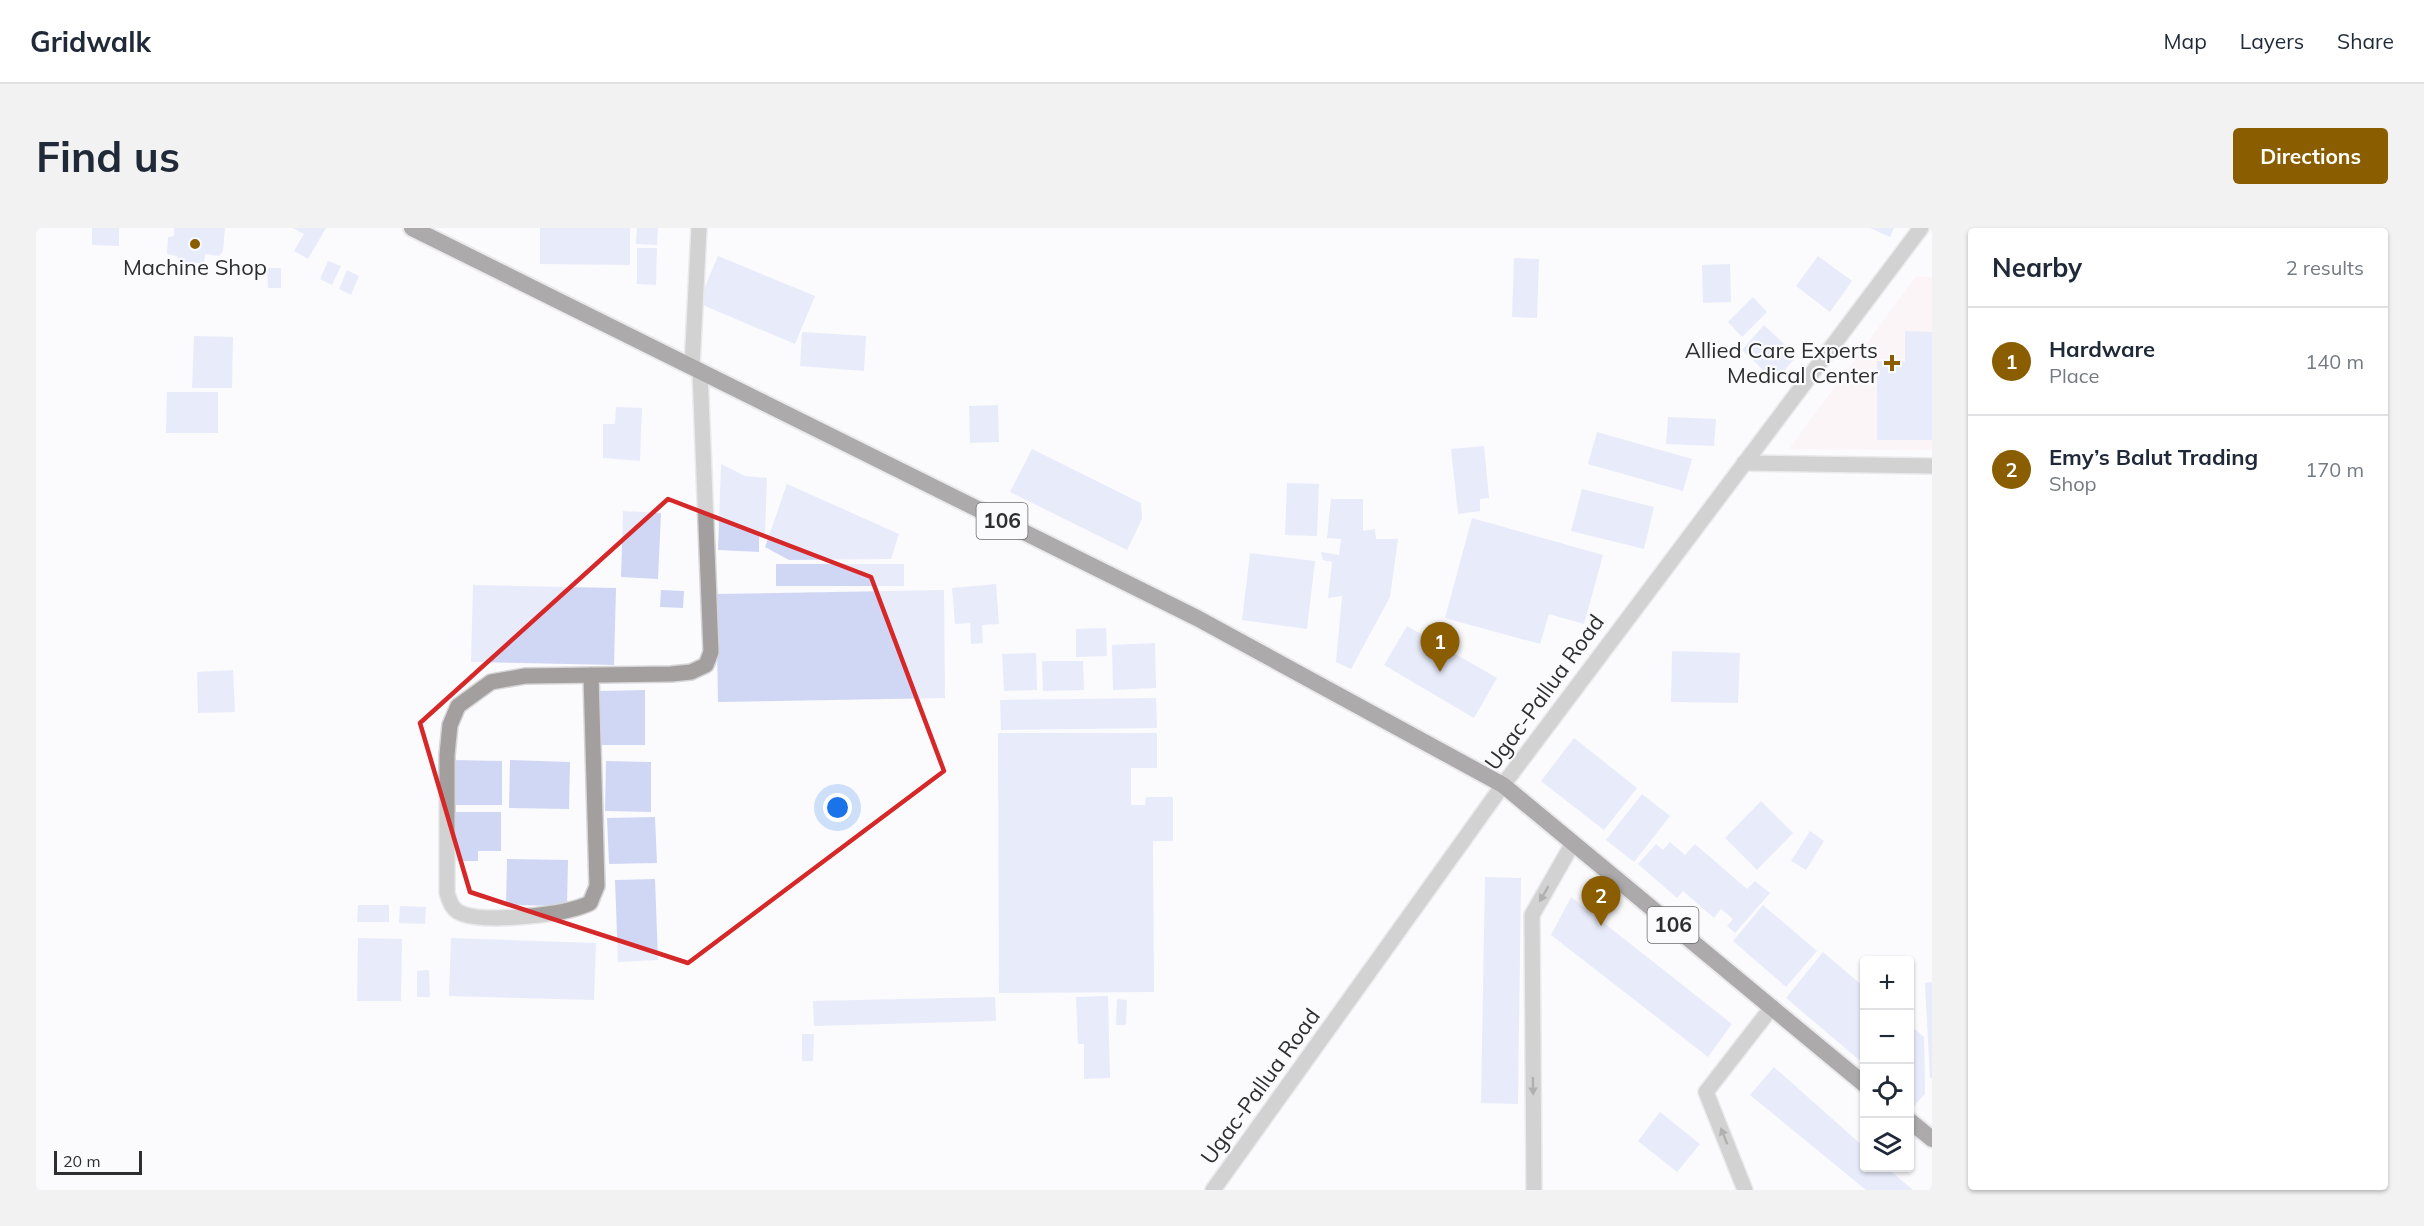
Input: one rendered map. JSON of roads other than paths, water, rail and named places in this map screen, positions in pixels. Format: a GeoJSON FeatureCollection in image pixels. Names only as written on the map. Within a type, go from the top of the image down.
{"type":"FeatureCollection","features":[{"type":"Feature","properties":{"kind":"highway","name":"106"},"geometry":{"type":"LineString","coordinates":[[412,228],[1197,618],[1503,785],[1860,1081]]}},
{"type":"Feature","properties":{"kind":"highway"},"geometry":{"type":"LineString","coordinates":[[1914,1124],[1932,1139]]}},
{"type":"Feature","properties":{"kind":"street"},"geometry":{"type":"LineString","coordinates":[[591,675],[597,886],[590,903],[561,913],[479,917],[462,914],[450,906],[447,893],[447,755],[450,725],[458,706],[491,682],[525,675],[692,672],[706,665],[711,652],[696,369],[699,228]]}},
{"type":"Feature","properties":{"kind":"street","name":"Ugac-Pallua Road"},"geometry":{"type":"LineString","coordinates":[[1213,1190],[1503,785],[1921,228]]}},
{"type":"Feature","properties":{"kind":"street"},"geometry":{"type":"LineString","coordinates":[[1744,463],[1932,466]]}},
{"type":"Feature","properties":{"kind":"street"},"geometry":{"type":"LineString","coordinates":[[1534,1190],[1532,915],[1573,843]]}},
{"type":"Feature","properties":{"kind":"street"},"geometry":{"type":"LineString","coordinates":[[1745,1190],[1706,1092],[1772,1007]]}},
{"type":"Feature","properties":{"kind":"place","name":"Machine Shop"},"geometry":{"type":"Point","coordinates":[195,244]}},
{"type":"Feature","properties":{"kind":"place","name":"Allied Care Experts Medical Center"},"geometry":{"type":"Point","coordinates":[1892,363]}},
{"type":"Feature","properties":{"kind":"place","name":"Hardware"},"geometry":{"type":"Point","coordinates":[1440,672]}},
{"type":"Feature","properties":{"kind":"place","name":"Emy’s Balut Trading"},"geometry":{"type":"Point","coordinates":[1601,926]}}]}
